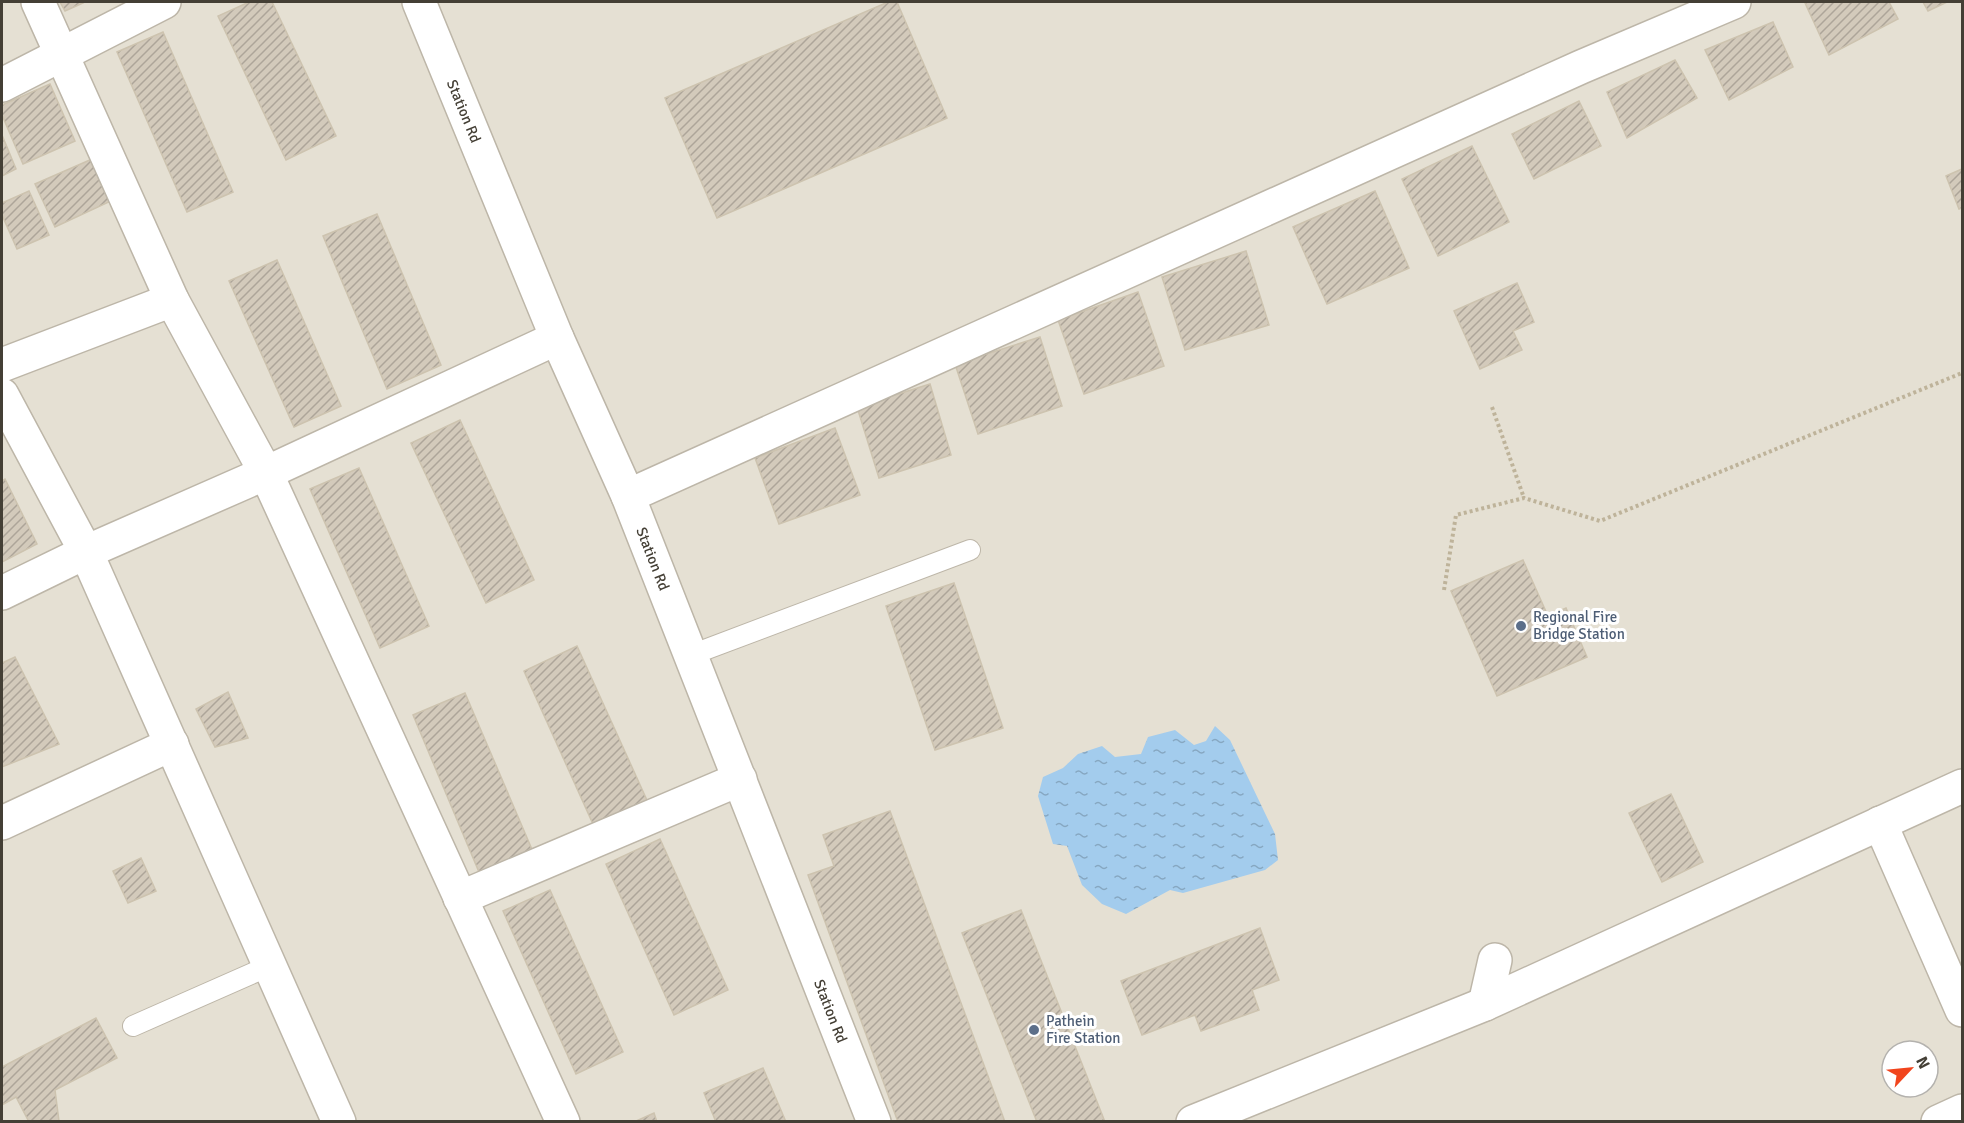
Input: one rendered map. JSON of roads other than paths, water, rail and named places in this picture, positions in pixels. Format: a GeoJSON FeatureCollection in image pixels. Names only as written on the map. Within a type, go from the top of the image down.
{"type":"FeatureCollection","features":[{"type":"Feature","properties":{"kind":"street"},"geometry":{"type":"LineString","coordinates":[[38,2],[172,300],[267,473],[563,1122]]}},
{"type":"Feature","properties":{"kind":"street"},"geometry":{"type":"LineString","coordinates":[[2,85],[164,2]]}},
{"type":"Feature","properties":{"kind":"street","name":"Station Rd"},"geometry":{"type":"LineString","coordinates":[[419,2],[557,338],[628,496],[874,1122]]}},
{"type":"Feature","properties":{"kind":"street"},"geometry":{"type":"LineString","coordinates":[[628,496],[1581,66],[1734,2]]}},
{"type":"Feature","properties":{"kind":"street"},"geometry":{"type":"LineString","coordinates":[[2,365],[172,300]]}},
{"type":"Feature","properties":{"kind":"street"},"geometry":{"type":"LineString","coordinates":[[2,593],[86,552],[267,473],[557,338]]}},
{"type":"Feature","properties":{"kind":"street"},"geometry":{"type":"LineString","coordinates":[[2,395],[86,552],[339,1122]]}},
{"type":"Feature","properties":{"kind":"street"},"geometry":{"type":"LineString","coordinates":[[2,823],[172,744]]}},
{"type":"Feature","properties":{"kind":"street"},"geometry":{"type":"LineString","coordinates":[[460,898],[740,779]]}},
{"type":"Feature","properties":{"kind":"street"},"geometry":{"type":"LineString","coordinates":[[1193,1122],[1485,1004],[1962,786]]}},
{"type":"Feature","properties":{"kind":"street"},"geometry":{"type":"LineString","coordinates":[[1880,823],[1962,1010]]}},
{"type":"Feature","properties":{"kind":"street"},"geometry":{"type":"LineString","coordinates":[[1485,1004],[1495,960]]}},
{"type":"Feature","properties":{"kind":"street"},"geometry":{"type":"LineString","coordinates":[[1938,1122],[1962,1111]]}},
{"type":"Feature","properties":{"kind":"lane"},"geometry":{"type":"LineString","coordinates":[[691,655],[970,550]]}},
{"type":"Feature","properties":{"kind":"lane"},"geometry":{"type":"LineString","coordinates":[[133,1026],[269,966]]}},
{"type":"Feature","properties":{"kind":"water"},"geometry":{"type":"Polygon","coordinates":[[[1215,726],[1230,740],[1275,834],[1278,860],[1265,870],[1183,893],[1170,890],[1126,914],[1102,904],[1082,885],[1067,846],[1053,844],[1038,796],[1043,777],[1063,768],[1078,754],[1102,746],[1115,757],[1141,754],[1148,737],[1175,730],[1194,745],[1206,741],[1215,726]]]}},
{"type":"Feature","properties":{"kind":"place","name":"Regional Fire Bridge Station"},"geometry":{"type":"Point","coordinates":[1521,626]}},
{"type":"Feature","properties":{"kind":"place","name":"Pathein Fire Station"},"geometry":{"type":"Point","coordinates":[1034,1030]}}]}
